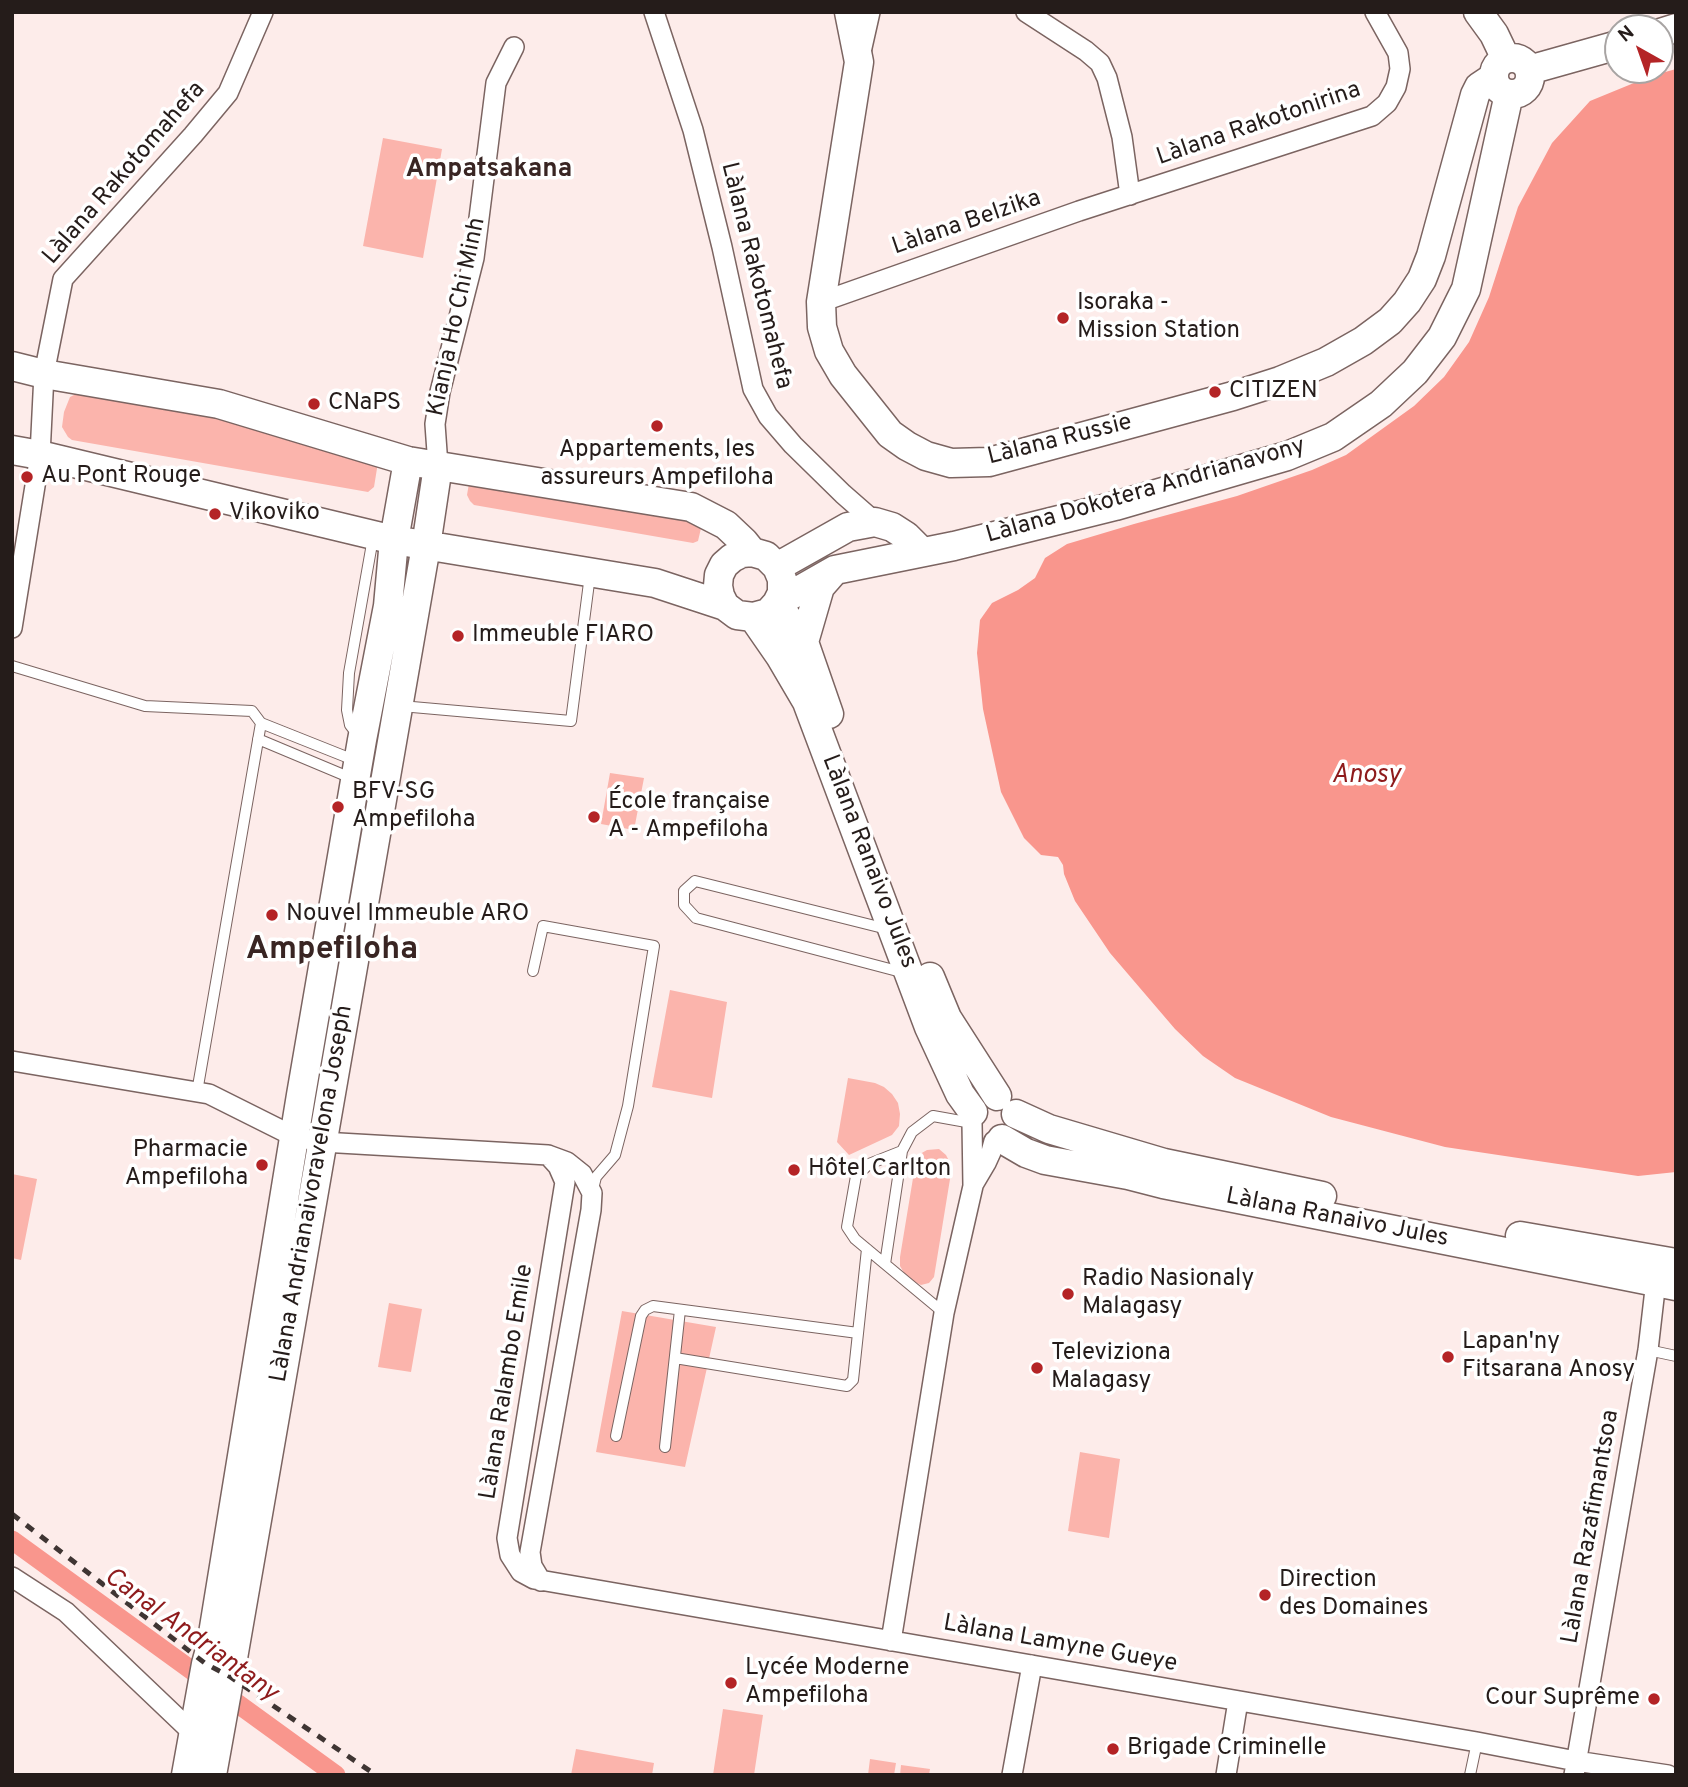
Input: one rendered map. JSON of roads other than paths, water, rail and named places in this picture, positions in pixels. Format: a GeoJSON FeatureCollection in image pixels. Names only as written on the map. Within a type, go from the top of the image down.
{"type":"FeatureCollection","features":[{"type":"Feature","properties":{"kind":"main road","name":"Làlana Russie"},"geometry":{"type":"LineString","coordinates":[[849,12],[859,62],[821,302],[822,327],[829,351],[843,375],[890,434],[926,456],[951,463],[989,462],[1233,396],[1279,382],[1326,362],[1363,341],[1390,321],[1422,279],[1431,256],[1479,86],[1510,75]]}},
{"type":"Feature","properties":{"kind":"main road"},"geometry":{"type":"LineString","coordinates":[[1478,12],[1494,34],[1510,75],[1604,49]]}},
{"type":"Feature","properties":{"kind":"main road","name":"Làlana Dokotera Andrianavony"},"geometry":{"type":"LineString","coordinates":[[777,603],[835,570],[954,546],[1115,506],[1287,456],[1332,437],[1381,404],[1415,372],[1442,337],[1466,289],[1510,75]]}},
{"type":"Feature","properties":{"kind":"main road"},"geometry":{"type":"LineString","coordinates":[[12,366],[219,404],[408,461],[691,507],[726,525],[752,552]]}},
{"type":"Feature","properties":{"kind":"main road"},"geometry":{"type":"LineString","coordinates":[[12,450],[40,454],[426,546],[655,583],[725,606],[737,615],[753,617],[768,613],[777,603],[782,593],[782,579],[777,567],[766,556],[752,552],[732,558],[724,565],[719,575],[718,586],[725,606]]}},
{"type":"Feature","properties":{"kind":"main road"},"geometry":{"type":"LineString","coordinates":[[384,537],[408,461]]}},
{"type":"Feature","properties":{"kind":"main road","name":"Kianja Ho Chi Minh"},"geometry":{"type":"LineString","coordinates":[[426,546],[438,466]]}},
{"type":"Feature","properties":{"kind":"main road"},"geometry":{"type":"LineString","coordinates":[[777,567],[862,524],[892,527],[906,536],[920,551]]}},
{"type":"Feature","properties":{"kind":"main road","name":"Làlana Andrianaivoravelona Joseph"},"geometry":{"type":"LineString","coordinates":[[308,1140],[359,761],[388,606],[384,537]]}},
{"type":"Feature","properties":{"kind":"main road","name":"Làlana Andrianaivoravelona Joseph"},"geometry":{"type":"LineString","coordinates":[[218,1670],[308,1140],[397,706],[426,546]]}},
{"type":"Feature","properties":{"kind":"main road"},"geometry":{"type":"LineString","coordinates":[[804,642],[820,587],[835,570]]}},
{"type":"Feature","properties":{"kind":"main road","name":"Làlana Ranaivo Jules"},"geometry":{"type":"LineString","coordinates":[[777,603],[804,642],[921,958],[947,1018],[1007,1105],[1049,1129],[1164,1163],[1667,1273]]}},
{"type":"Feature","properties":{"kind":"main road","name":"Làlana Ranaivo Jules"},"geometry":{"type":"LineString","coordinates":[[753,617],[807,702],[929,1027],[972,1117]]}},
{"type":"Feature","properties":{"kind":"main road"},"geometry":{"type":"LineString","coordinates":[[989,1097],[1007,1105],[1016,1122],[1009,1135],[998,1140],[984,1138],[976,1132],[972,1117],[976,1105],[989,1097]]}},
{"type":"Feature","properties":{"kind":"main road","name":"Làlana Ranaivo Jules"},"geometry":{"type":"LineString","coordinates":[[998,1140],[1045,1160],[1176,1187],[1667,1273]]}},
{"type":"Feature","properties":{"kind":"main road"},"geometry":{"type":"LineString","coordinates":[[186,1775],[193,1733],[218,1670]]}},
{"type":"Feature","properties":{"kind":"main road"},"geometry":{"type":"LineString","coordinates":[[213,1768],[218,1670]]}},
{"type":"Feature","properties":{"kind":"street","name":"Làlana Rakotomahefa"},"geometry":{"type":"LineString","coordinates":[[12,628],[40,454],[44,374],[63,279],[228,93],[263,12]]}},
{"type":"Feature","properties":{"kind":"street","name":"Làlana Rakotomahefa"},"geometry":{"type":"LineString","coordinates":[[654,12],[693,130],[753,389],[768,416],[843,494],[862,524]]}},
{"type":"Feature","properties":{"kind":"street"},"geometry":{"type":"LineString","coordinates":[[859,62],[870,12]]}},
{"type":"Feature","properties":{"kind":"street"},"geometry":{"type":"LineString","coordinates":[[1026,12],[1100,63],[1107,78],[1122,137],[1130,195]]}},
{"type":"Feature","properties":{"kind":"street","name":"Làlana Rakotonirina"},"geometry":{"type":"LineString","coordinates":[[1130,195],[1372,116],[1387,103],[1396,87],[1400,69],[1398,53],[1375,12]]}},
{"type":"Feature","properties":{"kind":"street","name":"Kianja Ho Chi Minh"},"geometry":{"type":"LineString","coordinates":[[438,466],[435,424],[440,392],[474,258],[496,83],[514,47]]}},
{"type":"Feature","properties":{"kind":"street","name":"Làlana Belzika"},"geometry":{"type":"LineString","coordinates":[[821,302],[1130,195]]}},
{"type":"Feature","properties":{"kind":"street"},"geometry":{"type":"LineString","coordinates":[[843,494],[862,524]]}},
{"type":"Feature","properties":{"kind":"street"},"geometry":{"type":"LineString","coordinates":[[12,1061],[209,1094],[308,1140],[548,1155],[567,1162],[582,1174],[592,1193],[591,1210],[530,1552],[537,1580]]}},
{"type":"Feature","properties":{"kind":"street"},"geometry":{"type":"LineString","coordinates":[[891,1641],[944,1313],[973,1186],[972,1117]]}},
{"type":"Feature","properties":{"kind":"street"},"geometry":{"type":"LineString","coordinates":[[973,1186],[998,1140]]}},
{"type":"Feature","properties":{"kind":"street","name":"Làlana Ralambo Emile"},"geometry":{"type":"LineString","coordinates":[[537,1580],[521,1572],[510,1555],[508,1538],[565,1182],[558,1166],[548,1155]]}},
{"type":"Feature","properties":{"kind":"street","name":"Làlana Razafimantsoa"},"geometry":{"type":"LineString","coordinates":[[1575,1768],[1648,1350],[1667,1273]]}},
{"type":"Feature","properties":{"kind":"street"},"geometry":{"type":"LineString","coordinates":[[12,1577],[66,1612],[193,1733]]}},
{"type":"Feature","properties":{"kind":"street","name":"Làlana Lamyne Gueye"},"geometry":{"type":"LineString","coordinates":[[537,1580],[1477,1742],[1575,1768],[1676,1774]]}},
{"type":"Feature","properties":{"kind":"street"},"geometry":{"type":"LineString","coordinates":[[1012,1775],[1032,1665]]}},
{"type":"Feature","properties":{"kind":"street"},"geometry":{"type":"LineString","coordinates":[[1226,1775],[1238,1701]]}},
{"type":"Feature","properties":{"kind":"lane"},"geometry":{"type":"LineString","coordinates":[[397,706],[571,721],[590,572]]}},
{"type":"Feature","properties":{"kind":"lane"},"geometry":{"type":"LineString","coordinates":[[12,666],[145,706],[252,711],[261,723],[359,761]]}},
{"type":"Feature","properties":{"kind":"lane"},"geometry":{"type":"LineString","coordinates":[[197,1092],[261,723]]}},
{"type":"Feature","properties":{"kind":"lane"},"geometry":{"type":"LineString","coordinates":[[258,740],[359,761]]}},
{"type":"Feature","properties":{"kind":"lane"},"geometry":{"type":"LineString","coordinates":[[894,931],[695,881],[684,891],[684,905],[696,918],[910,975]]}},
{"type":"Feature","properties":{"kind":"lane"},"geometry":{"type":"LineString","coordinates":[[533,971],[543,926],[654,946],[628,1106],[615,1155],[596,1177],[592,1193]]}},
{"type":"Feature","properties":{"kind":"lane"},"geometry":{"type":"LineString","coordinates":[[885,1264],[902,1151],[912,1132],[933,1116],[972,1117]]}},
{"type":"Feature","properties":{"kind":"lane"},"geometry":{"type":"LineString","coordinates":[[902,1151],[869,1164],[856,1176],[847,1227],[855,1239],[944,1313]]}},
{"type":"Feature","properties":{"kind":"lane"},"geometry":{"type":"LineString","coordinates":[[675,1358],[848,1386],[853,1380],[867,1249]]}},
{"type":"Feature","properties":{"kind":"lane"},"geometry":{"type":"LineString","coordinates":[[616,1436],[641,1316],[653,1306],[858,1333]]}},
{"type":"Feature","properties":{"kind":"lane"},"geometry":{"type":"LineString","coordinates":[[665,1447],[680,1310]]}},
{"type":"Feature","properties":{"kind":"lane"},"geometry":{"type":"LineString","coordinates":[[1648,1350],[1676,1356]]}},
{"type":"Feature","properties":{"kind":"lane"},"geometry":{"type":"LineString","coordinates":[[1471,1775],[1477,1742]]}},
{"type":"Feature","properties":{"kind":"water","name":"Anosy"},"geometry":{"type":"Polygon","coordinates":[[[1674,70],[1676,1172],[1638,1176],[1445,1147],[1331,1117],[1235,1078],[1203,1056],[1175,1029],[1110,953],[1075,901],[1058,857],[1041,855],[1024,838],[1001,792],[983,709],[977,653],[980,620],[992,603],[1035,578],[1045,558],[1067,544],[1237,496],[1312,470],[1346,455],[1414,406],[1444,377],[1469,342],[1489,297],[1518,207],[1552,143],[1590,101],[1631,84],[1674,84],[1674,70]]]}},
{"type":"Feature","properties":{"kind":"waterway","name":"Canal Andriantany"},"geometry":{"type":"LineString","coordinates":[[12,1540],[336,1775]]}},
{"type":"Feature","properties":{"kind":"railway"},"geometry":{"type":"LineString","coordinates":[[12,1514],[206,1664],[229,1676],[376,1775]]}},
{"type":"Feature","properties":{"kind":"place","name":"Isoraka - Mission Station"},"geometry":{"type":"Point","coordinates":[1063,318]}},
{"type":"Feature","properties":{"kind":"place","name":"CITIZEN"},"geometry":{"type":"Point","coordinates":[1215,392]}},
{"type":"Feature","properties":{"kind":"place","name":"CNaPS"},"geometry":{"type":"Point","coordinates":[314,404]}},
{"type":"Feature","properties":{"kind":"place","name":"Appartements, les assureurs Ampefiloha"},"geometry":{"type":"Point","coordinates":[657,426]}},
{"type":"Feature","properties":{"kind":"place","name":"Au Pont Rouge"},"geometry":{"type":"Point","coordinates":[27,477]}},
{"type":"Feature","properties":{"kind":"place","name":"Vikoviko"},"geometry":{"type":"Point","coordinates":[215,514]}},
{"type":"Feature","properties":{"kind":"place","name":"Immeuble FIARO"},"geometry":{"type":"Point","coordinates":[458,636]}},
{"type":"Feature","properties":{"kind":"place","name":"BFV-SG Ampefiloha"},"geometry":{"type":"Point","coordinates":[338,807]}},
{"type":"Feature","properties":{"kind":"place","name":"École française A - Ampefiloha"},"geometry":{"type":"Point","coordinates":[594,817]}},
{"type":"Feature","properties":{"kind":"place","name":"Nouvel Immeuble ARO"},"geometry":{"type":"Point","coordinates":[272,915]}},
{"type":"Feature","properties":{"kind":"place","name":"Pharmacie Ampefiloha"},"geometry":{"type":"Point","coordinates":[262,1165]}},
{"type":"Feature","properties":{"kind":"place","name":"Hôtel Carlton"},"geometry":{"type":"Point","coordinates":[794,1170]}},
{"type":"Feature","properties":{"kind":"place","name":"Radio Nasionaly Malagasy"},"geometry":{"type":"Point","coordinates":[1068,1294]}},
{"type":"Feature","properties":{"kind":"place","name":"Lapan'ny Fitsarana Anosy"},"geometry":{"type":"Point","coordinates":[1448,1357]}},
{"type":"Feature","properties":{"kind":"place","name":"Televiziona Malagasy"},"geometry":{"type":"Point","coordinates":[1037,1368]}},
{"type":"Feature","properties":{"kind":"place","name":"Direction des Domaines"},"geometry":{"type":"Point","coordinates":[1265,1595]}},
{"type":"Feature","properties":{"kind":"place","name":"Lycée Moderne Ampefiloha"},"geometry":{"type":"Point","coordinates":[731,1683]}},
{"type":"Feature","properties":{"kind":"place","name":"Cour Suprême"},"geometry":{"type":"Point","coordinates":[1654,1699]}},
{"type":"Feature","properties":{"kind":"place","name":"Brigade Criminelle"},"geometry":{"type":"Point","coordinates":[1113,1749]}},
{"type":"Feature","properties":{"kind":"district","name":"Ampatsakana"},"geometry":{"type":"Point","coordinates":[489,171]}},
{"type":"Feature","properties":{"kind":"district","name":"Ampefiloha"},"geometry":{"type":"Point","coordinates":[332,952]}}]}
